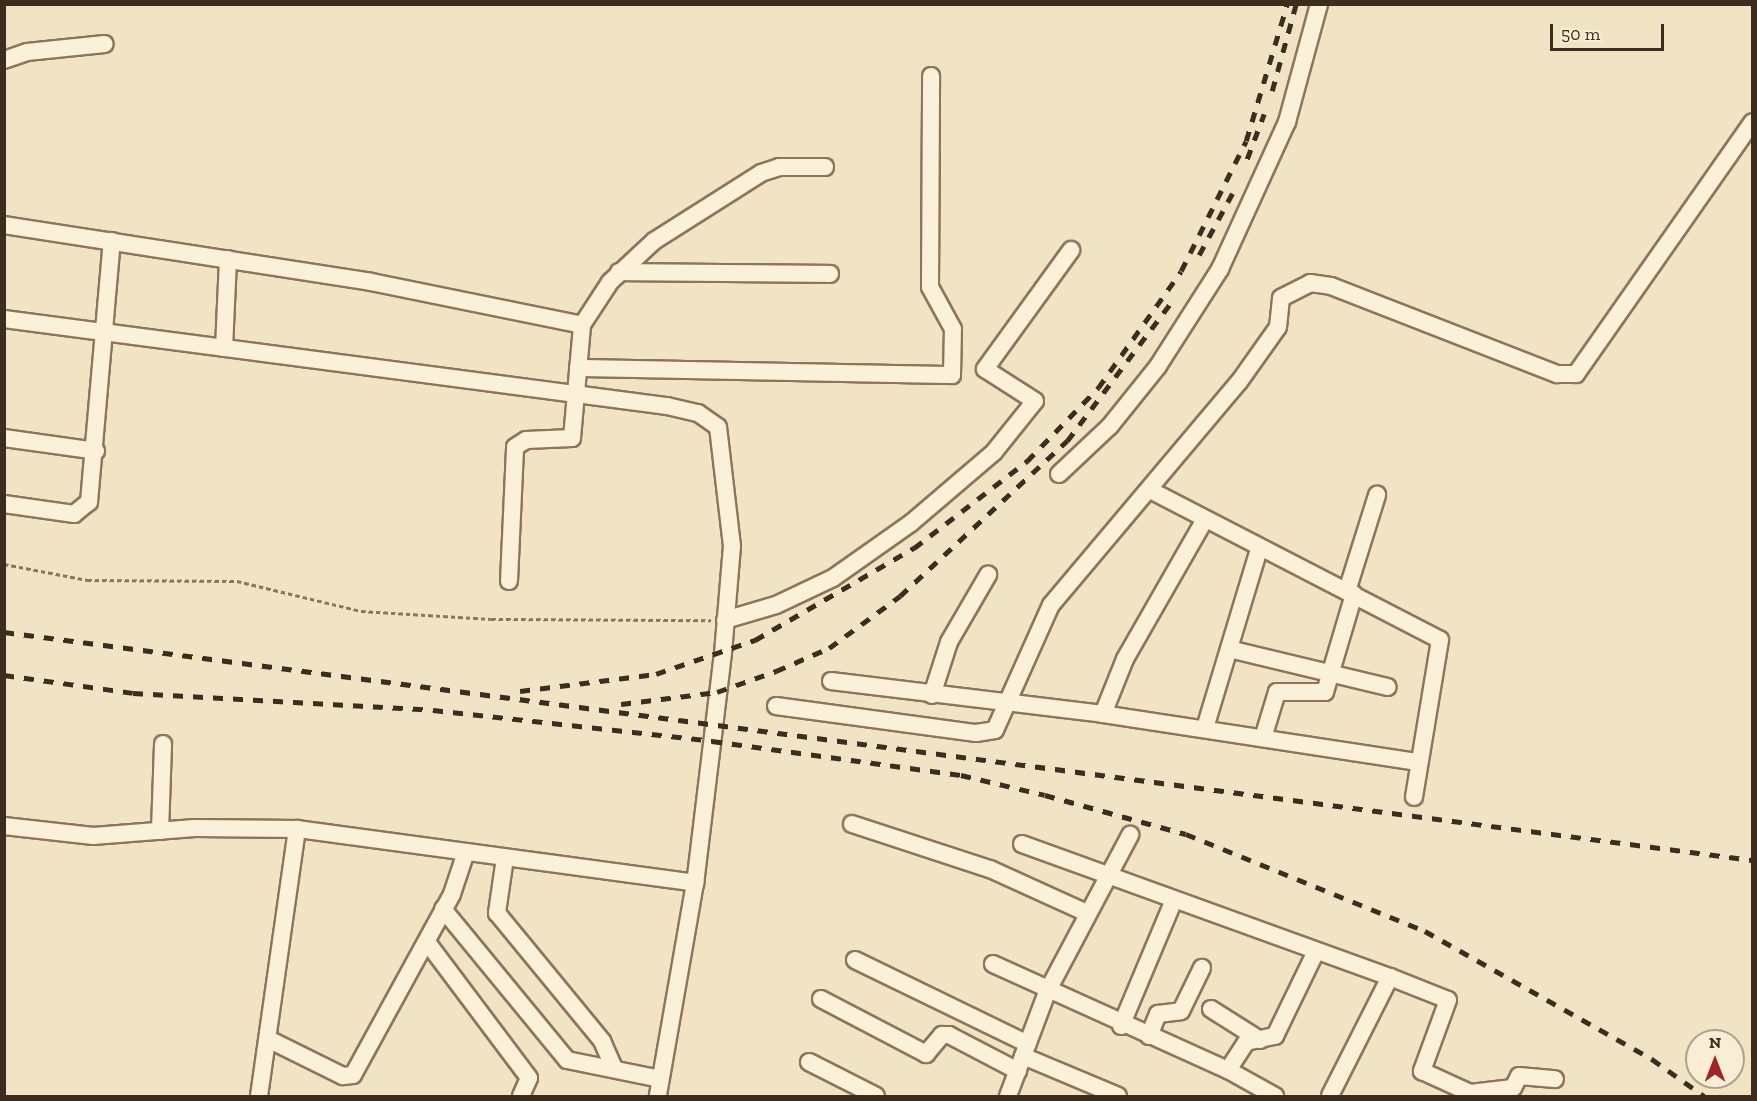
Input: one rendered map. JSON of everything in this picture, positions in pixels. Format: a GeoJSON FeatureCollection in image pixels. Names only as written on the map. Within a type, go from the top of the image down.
{"type":"FeatureCollection","features":[{"type":"Feature","properties":{"kind":"street"},"geometry":{"type":"LineString","coordinates":[[1059,474],[1110,426],[1144,383],[1220,269],[1287,122],[1318,4]]}},
{"type":"Feature","properties":{"kind":"street"},"geometry":{"type":"LineString","coordinates":[[4,60],[27,52],[105,44]]}},
{"type":"Feature","properties":{"kind":"street"},"geometry":{"type":"LineString","coordinates":[[578,368],[952,375],[952,329],[930,287],[931,76]]}},
{"type":"Feature","properties":{"kind":"street"},"geometry":{"type":"LineString","coordinates":[[776,706],[987,733],[995,730],[1051,605],[1150,490],[1278,327],[1284,296],[1310,283],[1331,286],[1557,374],[1576,374],[1752,123]]}},
{"type":"Feature","properties":{"kind":"street"},"geometry":{"type":"LineString","coordinates":[[509,581],[515,447],[526,441],[572,438],[582,325],[619,272],[663,234],[761,174],[779,167],[825,167]]}},
{"type":"Feature","properties":{"kind":"street"},"geometry":{"type":"LineString","coordinates":[[4,225],[228,259],[582,325]]}},
{"type":"Feature","properties":{"kind":"street"},"geometry":{"type":"LineString","coordinates":[[4,504],[74,514],[85,510],[96,451],[112,241]]}},
{"type":"Feature","properties":{"kind":"street"},"geometry":{"type":"LineString","coordinates":[[725,620],[776,605],[833,578],[911,523],[986,460],[1035,401],[985,369],[1071,250]]}},
{"type":"Feature","properties":{"kind":"street"},"geometry":{"type":"LineString","coordinates":[[224,348],[228,259]]}},
{"type":"Feature","properties":{"kind":"street"},"geometry":{"type":"LineString","coordinates":[[619,272],[830,274]]}},
{"type":"Feature","properties":{"kind":"street"},"geometry":{"type":"LineString","coordinates":[[4,319],[698,413],[718,427],[732,546],[695,883],[658,1096]]}},
{"type":"Feature","properties":{"kind":"street"},"geometry":{"type":"LineString","coordinates":[[4,438],[96,451]]}},
{"type":"Feature","properties":{"kind":"street"},"geometry":{"type":"LineString","coordinates":[[1150,490],[1204,521],[1440,640],[1414,797]]}},
{"type":"Feature","properties":{"kind":"street"},"geometry":{"type":"LineString","coordinates":[[1263,738],[1277,692],[1323,695],[1377,495]]}},
{"type":"Feature","properties":{"kind":"street"},"geometry":{"type":"LineString","coordinates":[[1103,714],[1125,659],[1204,521]]}},
{"type":"Feature","properties":{"kind":"street"},"geometry":{"type":"LineString","coordinates":[[1205,728],[1259,549]]}},
{"type":"Feature","properties":{"kind":"street"},"geometry":{"type":"LineString","coordinates":[[932,695],[949,642],[988,575]]}},
{"type":"Feature","properties":{"kind":"street"},"geometry":{"type":"LineString","coordinates":[[1229,649],[1328,677],[1388,687]]}},
{"type":"Feature","properties":{"kind":"street"},"geometry":{"type":"LineString","coordinates":[[831,681],[1205,728],[1418,762]]}},
{"type":"Feature","properties":{"kind":"street"},"geometry":{"type":"LineString","coordinates":[[160,831],[163,744]]}},
{"type":"Feature","properties":{"kind":"street"},"geometry":{"type":"LineString","coordinates":[[852,824],[990,869],[1087,913]]}},
{"type":"Feature","properties":{"kind":"street"},"geometry":{"type":"LineString","coordinates":[[4,826],[93,836],[160,831],[297,829],[695,883]]}},
{"type":"Feature","properties":{"kind":"street"},"geometry":{"type":"LineString","coordinates":[[259,1096],[297,829]]}},
{"type":"Feature","properties":{"kind":"street"},"geometry":{"type":"LineString","coordinates":[[1008,1096],[1047,992],[1130,835]]}},
{"type":"Feature","properties":{"kind":"street"},"geometry":{"type":"LineString","coordinates":[[1022,844],[1448,1000],[1422,1071],[1470,1092],[1513,1088],[1519,1076],[1556,1079]]}},
{"type":"Feature","properties":{"kind":"street"},"geometry":{"type":"LineString","coordinates":[[268,1039],[343,1076],[353,1075],[427,942],[466,852]]}},
{"type":"Feature","properties":{"kind":"street"},"geometry":{"type":"LineString","coordinates":[[505,858],[497,913],[602,1041],[613,1066]]}},
{"type":"Feature","properties":{"kind":"street"},"geometry":{"type":"LineString","coordinates":[[1121,1026],[1174,900]]}},
{"type":"Feature","properties":{"kind":"street"},"geometry":{"type":"LineString","coordinates":[[443,909],[567,1060],[613,1066],[660,1079]]}},
{"type":"Feature","properties":{"kind":"street"},"geometry":{"type":"LineString","coordinates":[[427,942],[529,1078],[521,1096]]}},
{"type":"Feature","properties":{"kind":"street"},"geometry":{"type":"LineString","coordinates":[[1227,1070],[1246,1042],[1275,1036],[1316,951]]}},
{"type":"Feature","properties":{"kind":"street"},"geometry":{"type":"LineString","coordinates":[[855,960],[1023,1057]]}},
{"type":"Feature","properties":{"kind":"street"},"geometry":{"type":"LineString","coordinates":[[993,964],[1121,1026],[1227,1070],[1275,1096]]}},
{"type":"Feature","properties":{"kind":"street"},"geometry":{"type":"LineString","coordinates":[[1149,1036],[1158,1014],[1181,1011],[1202,968]]}},
{"type":"Feature","properties":{"kind":"street"},"geometry":{"type":"LineString","coordinates":[[1330,1096],[1390,977]]}},
{"type":"Feature","properties":{"kind":"street"},"geometry":{"type":"LineString","coordinates":[[821,999],[926,1054],[942,1035],[949,1035],[1023,1057],[1118,1096]]}},
{"type":"Feature","properties":{"kind":"street"},"geometry":{"type":"LineString","coordinates":[[1212,1009],[1260,1040]]}},
{"type":"Feature","properties":{"kind":"street"},"geometry":{"type":"LineString","coordinates":[[809,1062],[876,1096]]}},
{"type":"Feature","properties":{"kind":"path"},"geometry":{"type":"LineString","coordinates":[[4,564],[87,580],[237,581],[361,611],[491,619],[591,615],[725,620]]}},
{"type":"Feature","properties":{"kind":"railway"},"geometry":{"type":"LineString","coordinates":[[520,691],[656,674],[755,640],[914,548],[1027,461],[1098,388],[1181,271],[1246,141],[1287,4]]}},
{"type":"Feature","properties":{"kind":"railway"},"geometry":{"type":"LineString","coordinates":[[1272,91],[1296,4]]}},
{"type":"Feature","properties":{"kind":"railway"},"geometry":{"type":"LineString","coordinates":[[1247,159],[1264,114]]}},
{"type":"Feature","properties":{"kind":"railway"},"geometry":{"type":"LineString","coordinates":[[1199,255],[1233,192]]}},
{"type":"Feature","properties":{"kind":"railway"},"geometry":{"type":"LineString","coordinates":[[621,704],[717,692],[776,671],[829,648],[900,596],[1067,441],[1170,304]]}},
{"type":"Feature","properties":{"kind":"railway"},"geometry":{"type":"LineString","coordinates":[[4,632],[1752,860]]}},
{"type":"Feature","properties":{"kind":"railway"},"geometry":{"type":"LineString","coordinates":[[4,675],[133,693],[433,710],[712,741],[961,775],[1045,795],[1186,834],[1425,931],[1652,1059],[1704,1096]]}}]}
